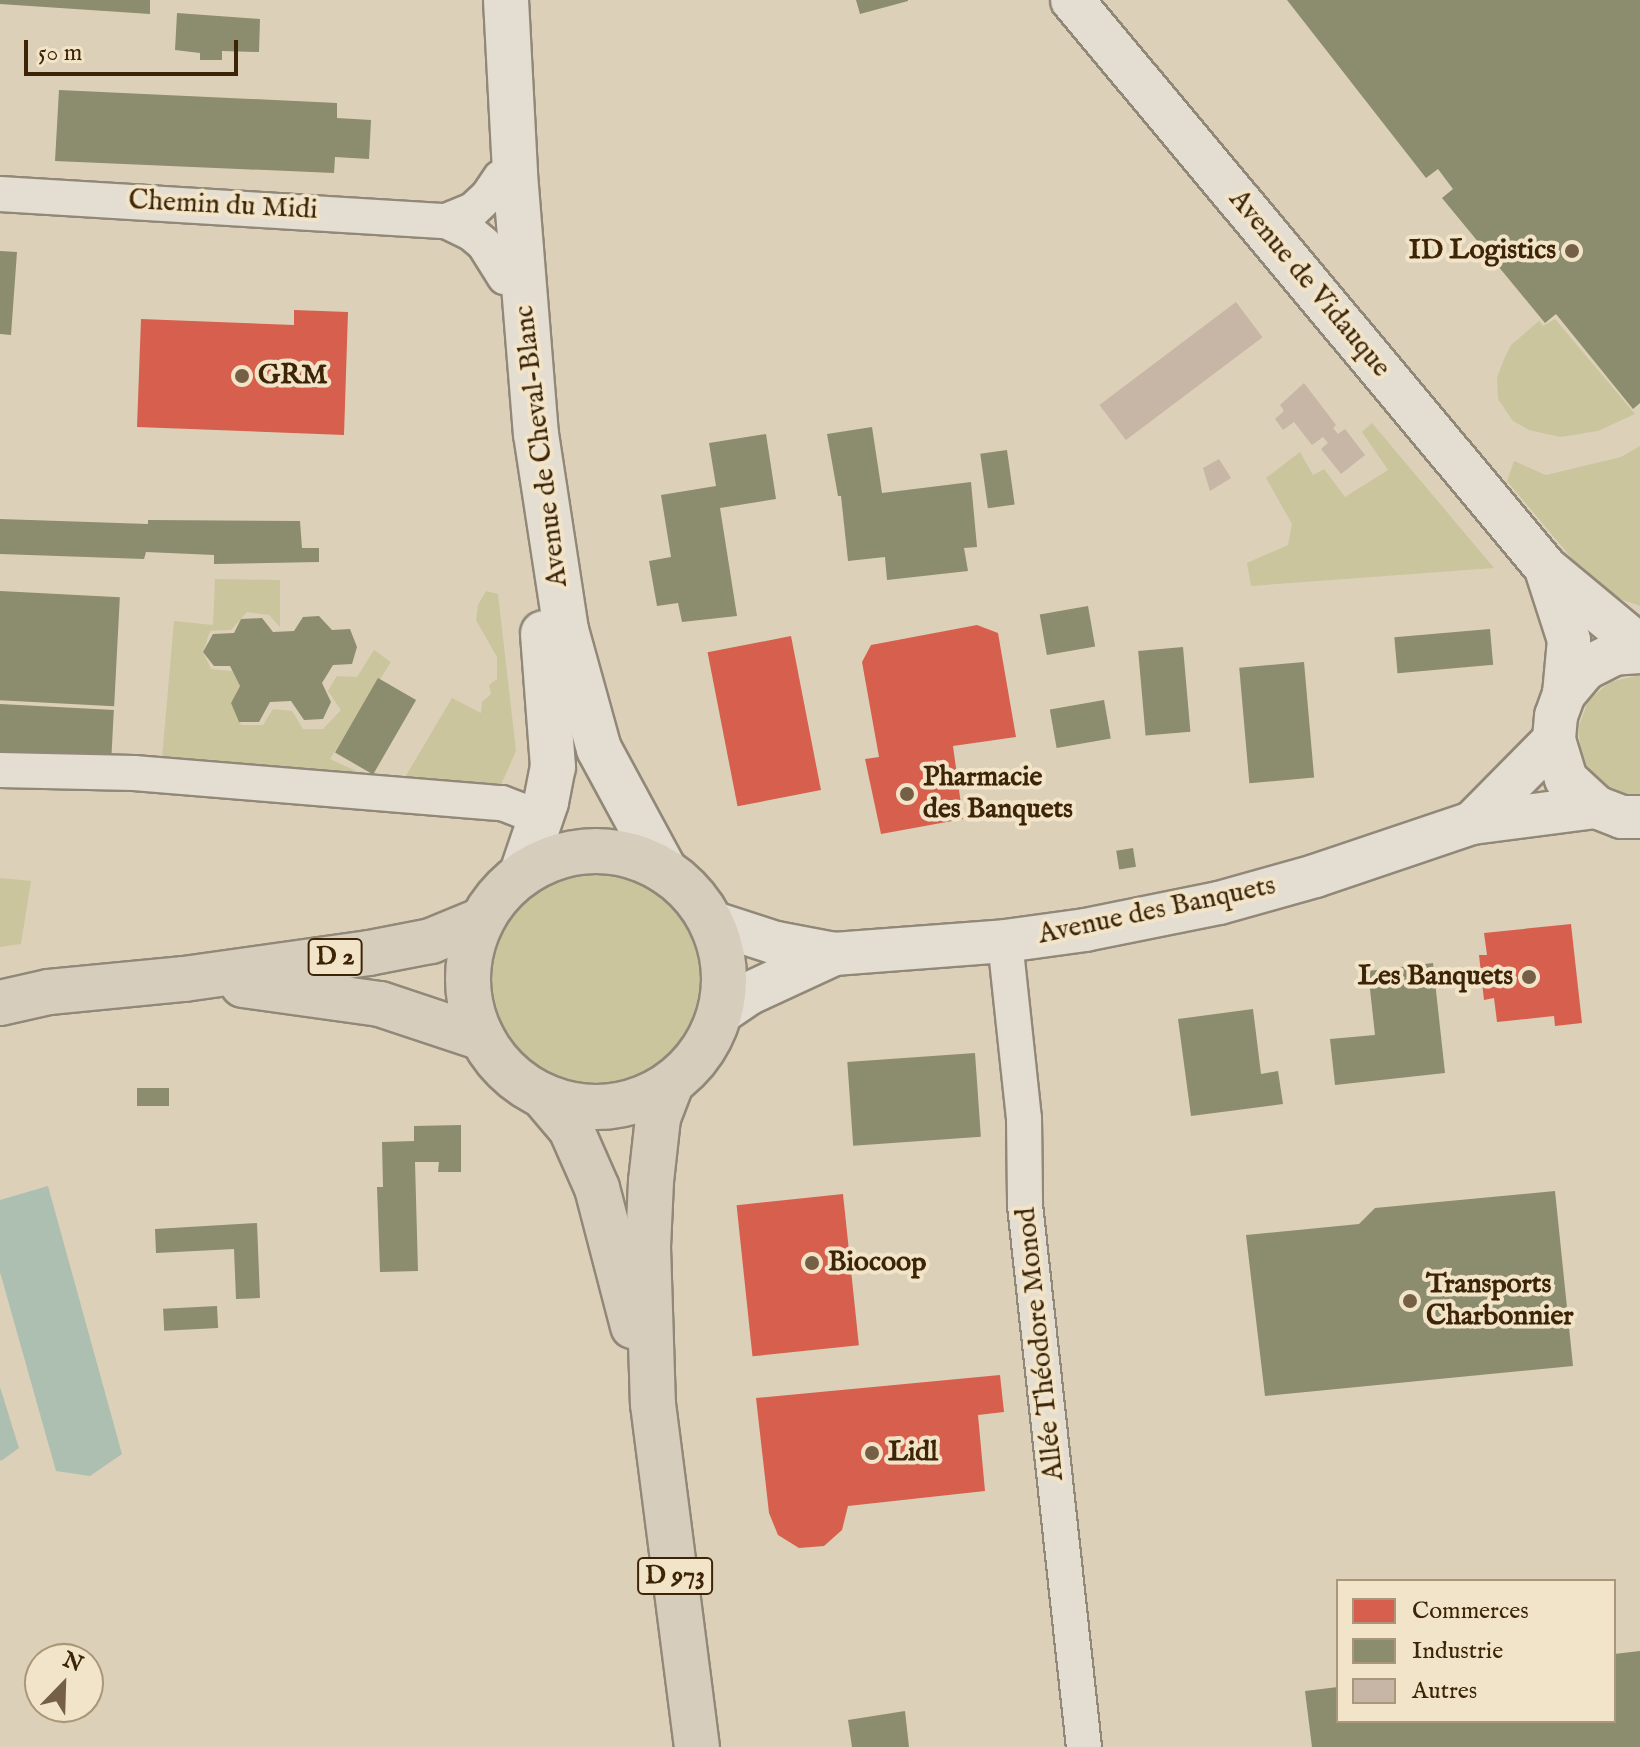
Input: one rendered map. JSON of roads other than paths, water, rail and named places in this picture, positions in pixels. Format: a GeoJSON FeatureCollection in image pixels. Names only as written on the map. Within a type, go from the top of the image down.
{"type":"FeatureCollection","features":[{"type":"Feature","properties":{"kind":"main road","name":"Avenue de Cheval-Blanc"},"geometry":{"type":"LineString","coordinates":[[492,0],[505,277],[548,680],[553,767],[541,818],[522,873]]}},
{"type":"Feature","properties":{"kind":"main road","name":"Avenue de Cheval-Blanc"},"geometry":{"type":"LineString","coordinates":[[506,0],[515,174],[536,434],[566,630],[599,749],[665,871]]}},
{"type":"Feature","properties":{"kind":"main road"},"geometry":{"type":"LineString","coordinates":[[578,851],[608,851],[638,857],[665,871],[691,893],[711,922],[722,951],[725,982],[720,1013],[709,1040],[693,1065],[671,1084],[641,1100],[609,1107],[576,1106],[544,1097],[508,1072],[482,1038],[468,991],[468,967],[482,920],[499,894],[522,873],[549,859],[578,851]]}},
{"type":"Feature","properties":{"kind":"main road","name":"D 2"},"geometry":{"type":"LineString","coordinates":[[0,1003],[49,992],[184,979],[431,941],[482,920]]}},
{"type":"Feature","properties":{"kind":"main road","name":"D 2"},"geometry":{"type":"LineString","coordinates":[[184,979],[380,1004],[482,1038]]}},
{"type":"Feature","properties":{"kind":"main road","name":"D 973"},"geometry":{"type":"LineString","coordinates":[[671,1084],[658,1118],[650,1194],[648,1247],[653,1404],[697,1747]]}},
{"type":"Feature","properties":{"kind":"main road","name":"D 973"},"geometry":{"type":"LineString","coordinates":[[544,1097],[571,1129],[597,1188],[653,1404]]}},
{"type":"Feature","properties":{"kind":"street","name":"Avenue de Vidauque"},"geometry":{"type":"LineString","coordinates":[[1072,0],[1546,568],[1640,649]]}},
{"type":"Feature","properties":{"kind":"street"},"geometry":{"type":"LineString","coordinates":[[446,221],[473,210],[488,196],[500,178]]}},
{"type":"Feature","properties":{"kind":"street","name":"Chemin du Midi"},"geometry":{"type":"LineString","coordinates":[[0,194],[397,215],[446,221],[471,233],[484,244],[505,277]]}},
{"type":"Feature","properties":{"kind":"street","name":"Avenue de Vidauque"},"geometry":{"type":"LineString","coordinates":[[1546,568],[1569,640],[1564,694],[1556,716],[1554,740]]}},
{"type":"Feature","properties":{"kind":"street"},"geometry":{"type":"LineString","coordinates":[[1564,694],[1585,669],[1614,654],[1640,649]]}},
{"type":"Feature","properties":{"kind":"street"},"geometry":{"type":"LineString","coordinates":[[1554,740],[1566,779],[1624,820]]}},
{"type":"Feature","properties":{"kind":"street","name":"Avenue des Banquets"},"geometry":{"type":"LineString","coordinates":[[1472,823],[1554,740]]}},
{"type":"Feature","properties":{"kind":"street"},"geometry":{"type":"LineString","coordinates":[[0,770],[134,773],[502,803],[541,818]]}},
{"type":"Feature","properties":{"kind":"street","name":"Avenue des Banquets"},"geometry":{"type":"LineString","coordinates":[[711,922],[776,943],[834,954],[1005,941],[1085,930],[1219,903],[1315,876],[1472,823],[1624,820]]}},
{"type":"Feature","properties":{"kind":"street","name":"Allée Théodore Monod"},"geometry":{"type":"LineString","coordinates":[[1005,941],[1024,1118],[1025,1205],[1084,1747]]}},
{"type":"Feature","properties":{"kind":"street","name":"Avenue des Banquets"},"geometry":{"type":"LineString","coordinates":[[720,1013],[750,993],[834,954]]}},
{"type":"Feature","properties":{"kind":"place","name":"ID Logistics"},"geometry":{"type":"Point","coordinates":[1572,251]}},
{"type":"Feature","properties":{"kind":"place","name":"GRM"},"geometry":{"type":"Point","coordinates":[242,376]}},
{"type":"Feature","properties":{"kind":"place","name":"Pharmacie des Banquets"},"geometry":{"type":"Point","coordinates":[907,794]}},
{"type":"Feature","properties":{"kind":"place","name":"Les Banquets"},"geometry":{"type":"Point","coordinates":[1529,977]}},
{"type":"Feature","properties":{"kind":"place","name":"Biocoop"},"geometry":{"type":"Point","coordinates":[812,1263]}},
{"type":"Feature","properties":{"kind":"place","name":"Transports Charbonnier"},"geometry":{"type":"Point","coordinates":[1410,1301]}},
{"type":"Feature","properties":{"kind":"place","name":"Lidl"},"geometry":{"type":"Point","coordinates":[872,1453]}}]}
